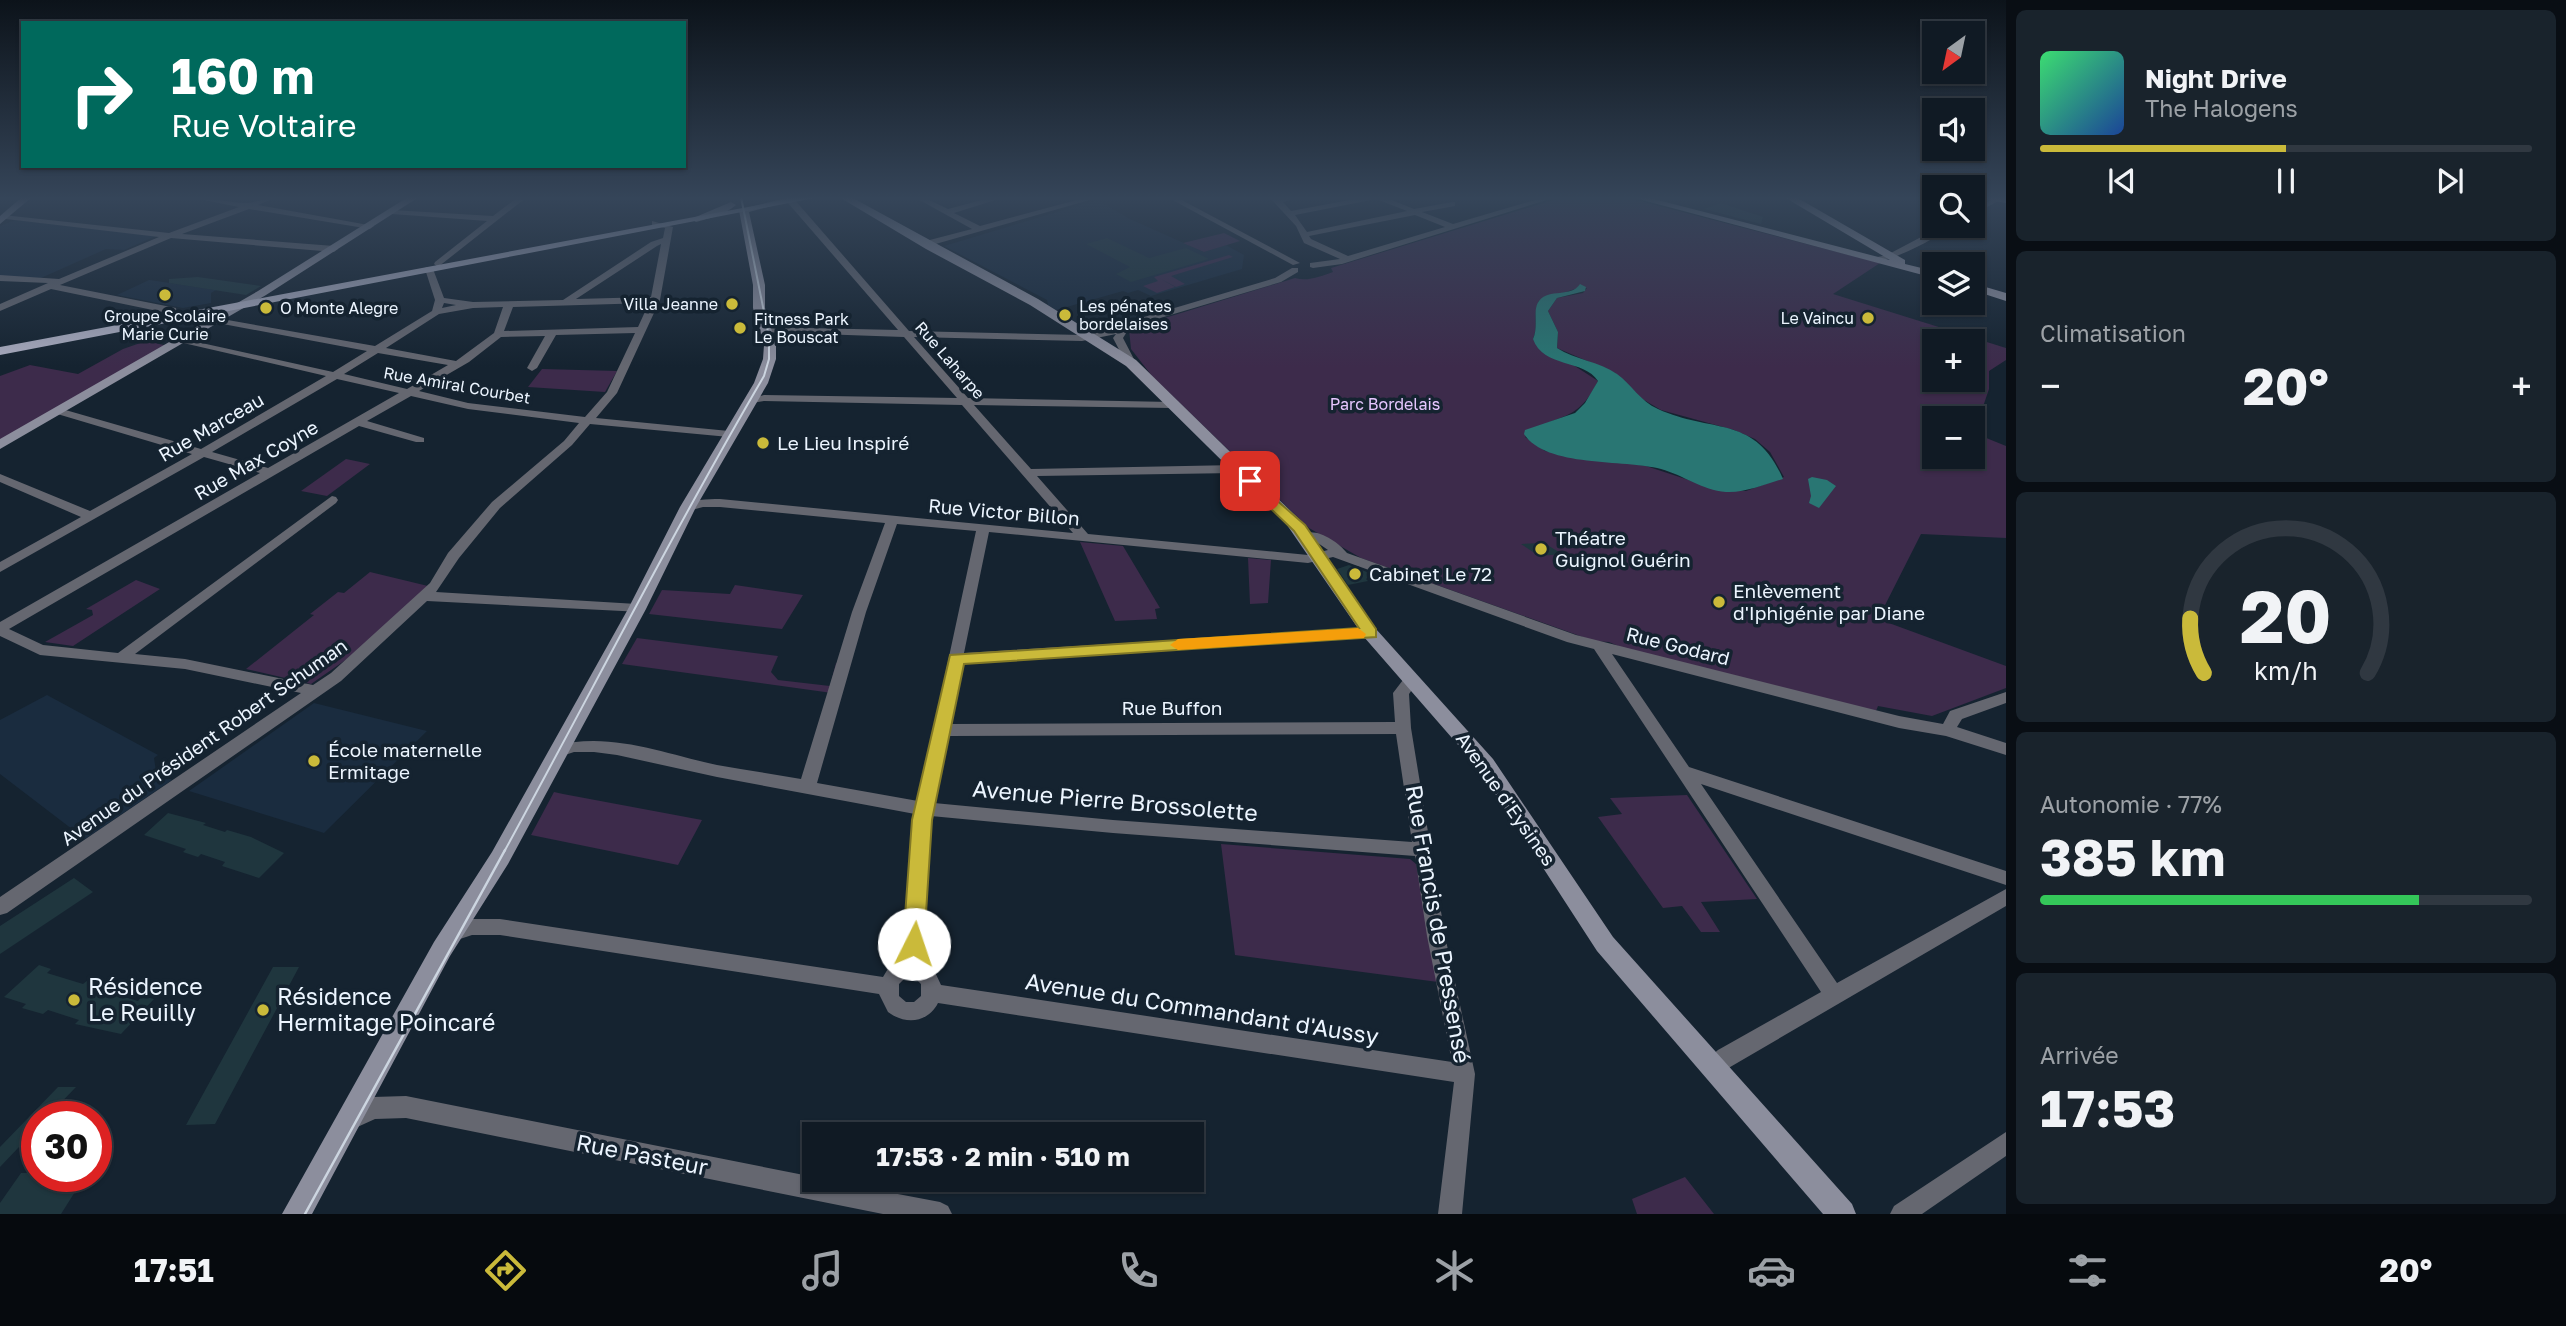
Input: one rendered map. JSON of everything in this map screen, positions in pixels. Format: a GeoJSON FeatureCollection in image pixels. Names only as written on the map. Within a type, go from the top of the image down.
{"type":"FeatureCollection","features":[{"type":"Feature","properties":{"kind":"main road"},"geometry":{"type":"LineString","coordinates":[[0,349],[174,313],[236,304],[504,254]]}},
{"type":"Feature","properties":{"kind":"main road"},"geometry":{"type":"LineString","coordinates":[[254,298],[433,267]]}},
{"type":"Feature","properties":{"kind":"main road"},"geometry":{"type":"LineString","coordinates":[[0,349],[191,315],[236,304]]}},
{"type":"Feature","properties":{"kind":"street"},"geometry":{"type":"LineString","coordinates":[[0,308],[126,254]]}},
{"type":"Feature","properties":{"kind":"street"},"geometry":{"type":"LineString","coordinates":[[0,445],[217,320],[236,304],[254,298],[326,254]]}},
{"type":"Feature","properties":{"kind":"street"},"geometry":{"type":"LineString","coordinates":[[450,254],[433,267],[438,306],[655,300]]}},
{"type":"Feature","properties":{"kind":"street"},"geometry":{"type":"LineString","coordinates":[[564,303],[639,254]]}},
{"type":"Feature","properties":{"kind":"street","name":"Avenue du Président Robert Schuman"},"geometry":{"type":"LineString","coordinates":[[0,907],[315,691],[369,649],[435,586],[453,556],[496,505],[543,467],[589,421],[612,393],[655,300],[663,254]]}},
{"type":"Feature","properties":{"kind":"street"},"geometry":{"type":"LineString","coordinates":[[296,1214],[451,934],[500,858],[638,609],[688,507],[750,402],[768,363],[770,343],[763,330],[757,295],[759,285],[750,254]]}},
{"type":"Feature","properties":{"kind":"street","name":"Rue Laharpe"},"geometry":{"type":"LineString","coordinates":[[840,254],[906,334],[1085,539]]}},
{"type":"Feature","properties":{"kind":"street","name":"Avenue d'Eysines"},"geometry":{"type":"LineString","coordinates":[[943,254],[1034,302],[1131,363],[1305,536],[1370,633],[1486,764],[1605,944],[1842,1214]]}},
{"type":"Feature","properties":{"kind":"street"},"geometry":{"type":"LineString","coordinates":[[1273,254],[1295,266],[1347,259],[1365,254]]}},
{"type":"Feature","properties":{"kind":"street"},"geometry":{"type":"LineString","coordinates":[[1335,254],[1347,259]]}},
{"type":"Feature","properties":{"kind":"street"},"geometry":{"type":"LineString","coordinates":[[1852,254],[1922,271]]}},
{"type":"Feature","properties":{"kind":"street"},"geometry":{"type":"LineString","coordinates":[[1888,254],[1922,269]]}},
{"type":"Feature","properties":{"kind":"street"},"geometry":{"type":"LineString","coordinates":[[1872,259],[1896,254]]}},
{"type":"Feature","properties":{"kind":"street"},"geometry":{"type":"LineString","coordinates":[[763,330],[906,334],[1120,334],[1127,325],[1278,280],[1295,266]]}},
{"type":"Feature","properties":{"kind":"street"},"geometry":{"type":"LineString","coordinates":[[0,278],[62,281]]}},
{"type":"Feature","properties":{"kind":"street"},"geometry":{"type":"LineString","coordinates":[[51,286],[173,310],[174,313]]}},
{"type":"Feature","properties":{"kind":"street"},"geometry":{"type":"LineString","coordinates":[[1985,290],[2006,297]]}},
{"type":"Feature","properties":{"kind":"street"},"geometry":{"type":"LineString","coordinates":[[509,304],[498,334],[642,330]]}},
{"type":"Feature","properties":{"kind":"street","name":"Rue Marceau"},"geometry":{"type":"LineString","coordinates":[[0,568],[335,377],[378,350],[438,306]]}},
{"type":"Feature","properties":{"kind":"street"},"geometry":{"type":"LineString","coordinates":[[191,315],[457,364]]}},
{"type":"Feature","properties":{"kind":"street"},"geometry":{"type":"LineString","coordinates":[[533,368],[552,333]]}},
{"type":"Feature","properties":{"kind":"street","name":"Rue Max Coyne"},"geometry":{"type":"LineString","coordinates":[[0,629],[409,394],[498,334]]}},
{"type":"Feature","properties":{"kind":"street","name":"Avenue d'Eysines"},"geometry":{"type":"LineString","coordinates":[[1120,334],[1131,363]]}},
{"type":"Feature","properties":{"kind":"street","name":"Rue Amiral Courbet"},"geometry":{"type":"LineString","coordinates":[[183,340],[468,406],[729,434]]}},
{"type":"Feature","properties":{"kind":"street"},"geometry":{"type":"LineString","coordinates":[[750,402],[764,398],[1172,405]]}},
{"type":"Feature","properties":{"kind":"street"},"geometry":{"type":"LineString","coordinates":[[58,411],[272,473]]}},
{"type":"Feature","properties":{"kind":"street"},"geometry":{"type":"LineString","coordinates":[[360,423],[420,440]]}},
{"type":"Feature","properties":{"kind":"street"},"geometry":{"type":"LineString","coordinates":[[1028,473],[1236,468]]}},
{"type":"Feature","properties":{"kind":"street"},"geometry":{"type":"LineString","coordinates":[[0,478],[90,516]]}},
{"type":"Feature","properties":{"kind":"street"},"geometry":{"type":"LineString","coordinates":[[119,659],[332,500]]}},
{"type":"Feature","properties":{"kind":"street","name":"Rue Victor Billon"},"geometry":{"type":"LineString","coordinates":[[688,507],[702,503],[720,503],[1308,559],[1334,553],[1348,558]]}},
{"type":"Feature","properties":{"kind":"street"},"geometry":{"type":"LineString","coordinates":[[808,785],[825,735],[859,612],[892,521]]}},
{"type":"Feature","properties":{"kind":"street"},"geometry":{"type":"LineString","coordinates":[[912,969],[925,809],[983,529]]}},
{"type":"Feature","properties":{"kind":"street"},"geometry":{"type":"LineString","coordinates":[[1305,536],[1318,537],[1348,558]]}},
{"type":"Feature","properties":{"kind":"street","name":"Rue Godard"},"geometry":{"type":"LineString","coordinates":[[1348,558],[1572,639],[1899,722],[1947,730],[2006,749]]}},
{"type":"Feature","properties":{"kind":"street"},"geometry":{"type":"LineString","coordinates":[[424,596],[638,609]]}},
{"type":"Feature","properties":{"kind":"street"},"geometry":{"type":"LineString","coordinates":[[0,629],[40,650],[185,664],[315,691]]}},
{"type":"Feature","properties":{"kind":"street"},"geometry":{"type":"LineString","coordinates":[[956,659],[1370,633]]}},
{"type":"Feature","properties":{"kind":"street"},"geometry":{"type":"LineString","coordinates":[[1599,646],[1834,995]]}},
{"type":"Feature","properties":{"kind":"street","name":"Rue Francis de Pressensé"},"geometry":{"type":"LineString","coordinates":[[1411,680],[1401,693],[1403,728],[1436,936],[1465,1074],[1450,1214]]}},
{"type":"Feature","properties":{"kind":"street"},"geometry":{"type":"LineString","coordinates":[[1947,730],[1956,715],[2006,697]]}},
{"type":"Feature","properties":{"kind":"street","name":"Rue Buffon"},"geometry":{"type":"LineString","coordinates":[[941,730],[1403,728]]}},
{"type":"Feature","properties":{"kind":"street","name":"Avenue Pierre Brossolette"},"geometry":{"type":"LineString","coordinates":[[559,751],[575,744],[600,745],[732,774],[808,785],[925,809],[1423,850]]}},
{"type":"Feature","properties":{"kind":"street"},"geometry":{"type":"LineString","coordinates":[[1682,771],[2006,878]]}},
{"type":"Feature","properties":{"kind":"street"},"geometry":{"type":"LineString","coordinates":[[1713,1067],[2006,897]]}},
{"type":"Feature","properties":{"kind":"street"},"geometry":{"type":"LineString","coordinates":[[451,934],[478,926],[529,932],[887,986]]}},
{"type":"Feature","properties":{"kind":"street"},"geometry":{"type":"LineString","coordinates":[[912,969],[926,974],[933,986],[932,993],[924,1005],[901,1009],[889,1000],[887,986],[894,975],[912,969]]}},
{"type":"Feature","properties":{"kind":"street","name":"Avenue du Commandant d'Aussy"},"geometry":{"type":"LineString","coordinates":[[932,993],[1465,1074]]}},
{"type":"Feature","properties":{"kind":"street","name":"Rue Pasteur"},"geometry":{"type":"LineString","coordinates":[[346,1122],[373,1108],[396,1106],[940,1214]]}},
{"type":"Feature","properties":{"kind":"street"},"geometry":{"type":"LineString","coordinates":[[1902,1214],[2006,1143]]}},
{"type":"Feature","properties":{"kind":"shaded area"},"geometry":{"type":"Polygon","coordinates":[[[0,254],[96,254],[41,278],[0,276],[0,254]]]}},
{"type":"Feature","properties":{"kind":"shaded area"},"geometry":{"type":"Polygon","coordinates":[[[959,254],[1244,255],[1242,269],[1151,296],[1138,290],[1128,293],[1123,291],[1056,310],[1048,305],[1047,300],[959,254]]]}},
{"type":"Feature","properties":{"kind":"shaded area","name":"Groupe Scolaire Marie Curie"},"geometry":{"type":"Polygon","coordinates":[[[149,280],[216,290],[211,293],[211,303],[183,308],[117,295],[149,280]]]}},
{"type":"Feature","properties":{"kind":"shaded area"},"geometry":{"type":"Polygon","coordinates":[[[1580,284],[1586,287],[1585,291],[1557,298],[1548,311],[1558,332],[1557,348],[1610,370],[1646,402],[1658,409],[1746,435],[1772,458],[1783,479],[1748,490],[1726,492],[1661,469],[1587,461],[1549,452],[1535,445],[1524,434],[1525,430],[1575,413],[1585,403],[1598,381],[1583,369],[1545,355],[1533,339],[1539,301],[1548,295],[1571,291],[1580,284]]]}},
{"type":"Feature","properties":{"kind":"shaded area"},"geometry":{"type":"Polygon","coordinates":[[[1812,477],[1827,480],[1836,486],[1819,508],[1809,503],[1811,496],[1808,479],[1812,477]]]}},
{"type":"Feature","properties":{"kind":"shaded area"},"geometry":{"type":"Polygon","coordinates":[[[47,695],[158,755],[154,758],[156,771],[172,780],[85,839],[0,774],[0,720],[47,695]]]}},
{"type":"Feature","properties":{"kind":"shaded area","name":"École maternelle Ermitage"},"geometry":{"type":"Polygon","coordinates":[[[314,703],[427,731],[324,833],[189,791],[314,703]]]}},
{"type":"Feature","properties":{"kind":"green space","name":"Parc Bordelais"},"geometry":{"type":"Polygon","coordinates":[[[1378,254],[1844,254],[1880,263],[1833,294],[1945,329],[1922,329],[1922,392],[1985,392],[1985,341],[2006,348],[2006,360],[1989,371],[1989,389],[1983,406],[1922,406],[1922,469],[1985,469],[1985,437],[2006,446],[2006,538],[1921,534],[1878,619],[2006,666],[2006,688],[1932,716],[1878,706],[1876,711],[1623,648],[1609,642],[1594,641],[1361,558],[1309,528],[1152,376],[1131,349],[1129,329],[1295,278],[1319,277],[1333,272],[1331,268],[1378,254]],[[1578,288],[1539,301],[1533,339],[1598,381],[1582,405],[1573,412],[1525,437],[1545,451],[1646,466],[1722,491],[1746,491],[1784,477],[1770,452],[1755,439],[1734,430],[1661,410],[1639,397],[1615,373],[1557,348],[1558,332],[1548,311],[1557,298],[1583,293],[1587,288],[1578,288]]]}},
{"type":"Feature","properties":{"kind":"green space"},"geometry":{"type":"Polygon","coordinates":[[[1229,255],[1233,257],[1171,276],[1185,284],[1176,287],[1161,279],[1175,287],[1157,293],[1143,286],[1158,281],[1154,277],[1229,255]]]}},
{"type":"Feature","properties":{"kind":"green space"},"geometry":{"type":"Polygon","coordinates":[[[146,341],[168,346],[0,441],[0,376],[30,365],[78,374],[123,349],[146,341]]]}},
{"type":"Feature","properties":{"kind":"green space"},"geometry":{"type":"Polygon","coordinates":[[[542,369],[617,371],[605,392],[528,387],[542,369]]]}},
{"type":"Feature","properties":{"kind":"green space"},"geometry":{"type":"Polygon","coordinates":[[[346,459],[370,464],[327,496],[301,491],[346,459]]]}},
{"type":"Feature","properties":{"kind":"green space"},"geometry":{"type":"Polygon","coordinates":[[[1080,542],[1123,546],[1160,608],[1155,609],[1157,619],[1115,621],[1080,542]]]}},
{"type":"Feature","properties":{"kind":"green space"},"geometry":{"type":"Polygon","coordinates":[[[1248,558],[1271,560],[1268,603],[1250,604],[1248,558]]]}},
{"type":"Feature","properties":{"kind":"green space"},"geometry":{"type":"Polygon","coordinates":[[[370,572],[428,586],[370,643],[311,684],[246,669],[314,615],[310,614],[338,592],[344,593],[370,572]]]}},
{"type":"Feature","properties":{"kind":"green space"},"geometry":{"type":"Polygon","coordinates":[[[136,580],[160,589],[73,646],[45,642],[93,615],[92,610],[86,609],[136,580]]]}},
{"type":"Feature","properties":{"kind":"green space"},"geometry":{"type":"Polygon","coordinates":[[[735,585],[803,595],[782,629],[649,614],[662,590],[730,594],[735,585]]]}},
{"type":"Feature","properties":{"kind":"green space"},"geometry":{"type":"Polygon","coordinates":[[[637,638],[778,656],[771,672],[778,680],[830,686],[836,663],[842,664],[832,693],[622,664],[637,638]]]}},
{"type":"Feature","properties":{"kind":"green space"},"geometry":{"type":"Polygon","coordinates":[[[554,792],[702,820],[678,865],[531,835],[554,792]]]}},
{"type":"Feature","properties":{"kind":"green space"},"geometry":{"type":"Polygon","coordinates":[[[1687,795],[1757,899],[1701,902],[1720,932],[1701,932],[1682,906],[1663,908],[1598,817],[1622,814],[1610,798],[1687,795]]]}},
{"type":"Feature","properties":{"kind":"green space"},"geometry":{"type":"Polygon","coordinates":[[[1221,844],[1410,859],[1421,868],[1438,982],[1235,955],[1221,844]]]}},
{"type":"Feature","properties":{"kind":"green space"},"geometry":{"type":"Polygon","coordinates":[[[1685,1177],[1714,1214],[1637,1214],[1632,1199],[1685,1177]]]}},
{"type":"Feature","properties":{"kind":"building"},"geometry":{"type":"Polygon","coordinates":[[[1104,254],[1140,254],[1149,258],[1165,254],[1198,254],[1209,259],[1131,282],[1116,274],[1130,267],[1104,254]]]}},
{"type":"Feature","properties":{"kind":"building"},"geometry":{"type":"Polygon","coordinates":[[[198,277],[261,286],[246,295],[169,283],[169,279],[198,277]]]}},
{"type":"Feature","properties":{"kind":"building","name":"Théatre Guignol Guérin"},"geometry":{"type":"Polygon","coordinates":[[[1542,543],[1562,554],[1539,556],[1521,544],[1542,543]]]}},
{"type":"Feature","properties":{"kind":"building","name":"Cabinet Le 72"},"geometry":{"type":"Polygon","coordinates":[[[1349,565],[1372,574],[1366,579],[1368,581],[1348,585],[1337,569],[1349,565]]]}},
{"type":"Feature","properties":{"kind":"building"},"geometry":{"type":"Polygon","coordinates":[[[168,813],[206,823],[203,825],[225,832],[227,830],[251,837],[284,853],[259,878],[222,866],[225,862],[201,854],[198,857],[183,852],[186,849],[144,835],[168,813]]]}},
{"type":"Feature","properties":{"kind":"building"},"geometry":{"type":"Polygon","coordinates":[[[74,878],[93,892],[0,954],[0,926],[74,878]]]}},
{"type":"Feature","properties":{"kind":"building","name":"Résidence Le Reuilly"},"geometry":{"type":"Polygon","coordinates":[[[39,965],[51,969],[47,973],[83,984],[88,980],[105,985],[101,990],[138,1001],[142,996],[154,999],[121,1034],[75,1024],[79,1020],[48,1010],[43,1014],[22,1008],[26,1004],[4,997],[39,965]]]}},
{"type":"Feature","properties":{"kind":"building","name":"Résidence Hermitage Poincaré"},"geometry":{"type":"Polygon","coordinates":[[[273,967],[299,967],[215,1124],[186,1125],[273,967]]]}},
{"type":"Feature","properties":{"kind":"building"},"geometry":{"type":"Polygon","coordinates":[[[58,1087],[76,1087],[62,1101],[44,1101],[58,1087]]]}},
{"type":"Feature","properties":{"kind":"building"},"geometry":{"type":"Polygon","coordinates":[[[21,1125],[21,1145],[0,1167],[0,1147],[21,1125]]]}},
{"type":"Feature","properties":{"kind":"building"},"geometry":{"type":"Polygon","coordinates":[[[21,1173],[21,1192],[75,1192],[61,1214],[0,1214],[0,1203],[21,1173]]]}},
{"type":"Feature","properties":{"kind":"tram line"},"geometry":{"type":"LineString","coordinates":[[504,852],[764,376],[769,359],[769,337],[752,254]]}},
{"type":"Feature","properties":{"kind":"tram line"},"geometry":{"type":"LineString","coordinates":[[305,1214],[505,850]]}},
{"type":"Feature","properties":{"kind":"slow traffic"},"geometry":{"type":"LineString","coordinates":[[1178,645],[1358,634]]}},
{"type":"Feature","properties":{"kind":"place","name":"Groupe Scolaire Marie Curie"},"geometry":{"type":"Point","coordinates":[165,295]}},
{"type":"Feature","properties":{"kind":"place","name":"Villa Jeanne"},"geometry":{"type":"Point","coordinates":[732,304]}},
{"type":"Feature","properties":{"kind":"place","name":"O Monte Alegre"},"geometry":{"type":"Point","coordinates":[266,308]}},
{"type":"Feature","properties":{"kind":"place","name":"Les pénates bordelaises"},"geometry":{"type":"Point","coordinates":[1065,315]}},
{"type":"Feature","properties":{"kind":"place","name":"Le Vaincu"},"geometry":{"type":"Point","coordinates":[1868,318]}},
{"type":"Feature","properties":{"kind":"place","name":"Fitness Park Le Bouscat"},"geometry":{"type":"Point","coordinates":[740,328]}},
{"type":"Feature","properties":{"kind":"place","name":"Le Lieu Inspiré"},"geometry":{"type":"Point","coordinates":[763,443]}},
{"type":"Feature","properties":{"kind":"place","name":"Théatre Guignol Guérin"},"geometry":{"type":"Point","coordinates":[1541,549]}},
{"type":"Feature","properties":{"kind":"place","name":"Cabinet Le 72"},"geometry":{"type":"Point","coordinates":[1355,574]}},
{"type":"Feature","properties":{"kind":"place","name":"Enlèvement d'Iphigénie par Diane"},"geometry":{"type":"Point","coordinates":[1719,602]}},
{"type":"Feature","properties":{"kind":"place","name":"École maternelle Ermitage"},"geometry":{"type":"Point","coordinates":[314,761]}},
{"type":"Feature","properties":{"kind":"place","name":"Résidence Le Reuilly"},"geometry":{"type":"Point","coordinates":[74,1000]}},
{"type":"Feature","properties":{"kind":"place","name":"Résidence Hermitage Poincaré"},"geometry":{"type":"Point","coordinates":[263,1010]}},
{"type":"Feature","properties":{"kind":"route"},"geometry":{"type":"LineString","coordinates":[[914,944],[922,820],[956,659],[1370,633],[1299,528],[1250,481]]}}]}
